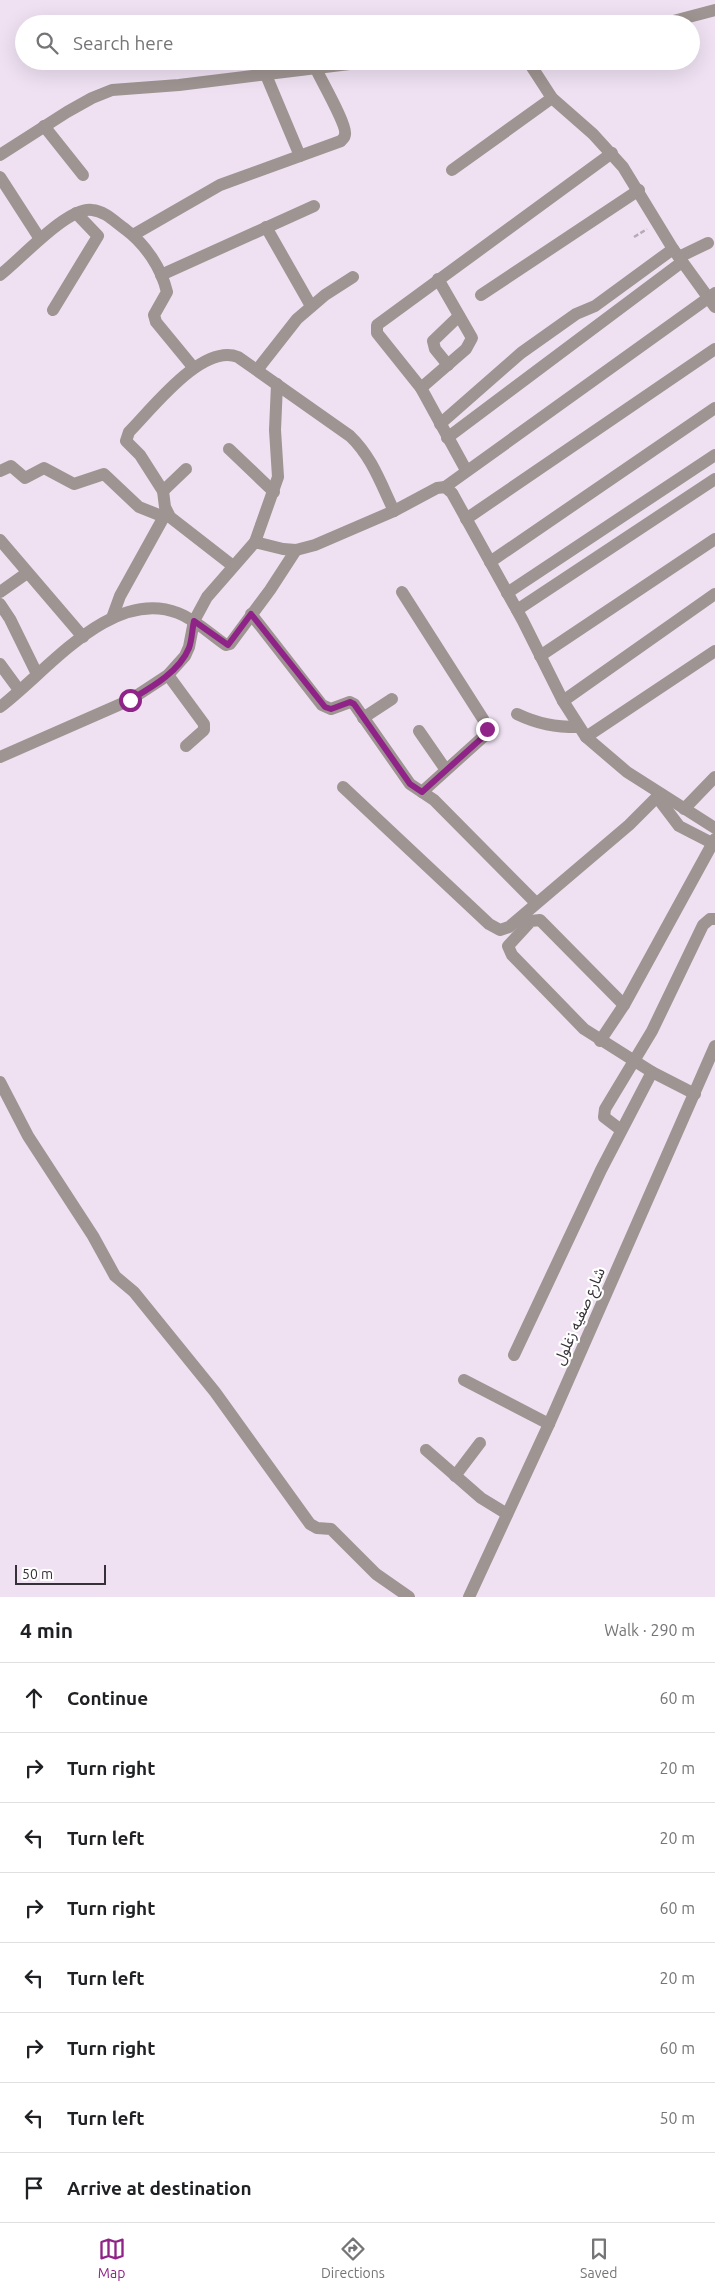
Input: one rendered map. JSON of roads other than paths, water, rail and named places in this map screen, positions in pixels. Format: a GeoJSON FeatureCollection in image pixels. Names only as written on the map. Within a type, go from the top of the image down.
{"type":"FeatureCollection","features":[{"type":"Feature","properties":{"kind":"street"},"geometry":{"type":"LineString","coordinates":[[696,15],[715,10]]}},
{"type":"Feature","properties":{"kind":"street"},"geometry":{"type":"LineString","coordinates":[[0,155],[92,98],[112,90],[308,70]]}},
{"type":"Feature","properties":{"kind":"street"},"geometry":{"type":"LineString","coordinates":[[133,235],[220,185],[341,141],[346,133],[316,70]]}},
{"type":"Feature","properties":{"kind":"street"},"geometry":{"type":"LineString","coordinates":[[254,542],[282,549],[296,550],[315,545],[394,511],[437,488],[445,487],[466,470],[713,299],[678,256],[638,190],[612,154],[552,98],[534,70]]}},
{"type":"Feature","properties":{"kind":"street"},"geometry":{"type":"LineString","coordinates":[[266,75],[300,156]]}},
{"type":"Feature","properties":{"kind":"street"},"geometry":{"type":"LineString","coordinates":[[452,170],[552,98]]}},
{"type":"Feature","properties":{"kind":"street"},"geometry":{"type":"LineString","coordinates":[[44,126],[83,175]]}},
{"type":"Feature","properties":{"kind":"street"},"geometry":{"type":"LineString","coordinates":[[466,470],[421,388],[375,329],[383,318],[612,154]]}},
{"type":"Feature","properties":{"kind":"street"},"geometry":{"type":"LineString","coordinates":[[0,177],[40,239]]}},
{"type":"Feature","properties":{"kind":"street"},"geometry":{"type":"LineString","coordinates":[[481,295],[638,190]]}},
{"type":"Feature","properties":{"kind":"street"},"geometry":{"type":"LineString","coordinates":[[161,275],[314,206]]}},
{"type":"Feature","properties":{"kind":"street"},"geometry":{"type":"LineString","coordinates":[[0,275],[40,239],[76,213],[90,209],[105,214],[141,243],[161,275],[167,292],[154,315],[156,322],[193,367]]}},
{"type":"Feature","properties":{"kind":"street"},"geometry":{"type":"LineString","coordinates":[[53,310],[98,236],[76,213]]}},
{"type":"Feature","properties":{"kind":"street"},"geometry":{"type":"LineString","coordinates":[[266,227],[311,306]]}},
{"type":"Feature","properties":{"kind":"street"},"geometry":{"type":"LineString","coordinates":[[440,424],[521,353],[576,314],[595,306],[678,256],[708,243]]}},
{"type":"Feature","properties":{"kind":"street"},"geometry":{"type":"LineString","coordinates":[[447,438],[596,326],[678,256]]}},
{"type":"Feature","properties":{"kind":"street"},"geometry":{"type":"LineString","coordinates":[[257,370],[297,319],[311,306],[353,277]]}},
{"type":"Feature","properties":{"kind":"street"},"geometry":{"type":"LineString","coordinates":[[421,388],[466,349],[472,338],[438,279]]}},
{"type":"Feature","properties":{"kind":"street"},"geometry":{"type":"LineString","coordinates":[[585,310],[596,326]]}},
{"type":"Feature","properties":{"kind":"street"},"geometry":{"type":"LineString","coordinates":[[448,365],[435,349],[433,341],[459,316]]}},
{"type":"Feature","properties":{"kind":"street"},"geometry":{"type":"LineString","coordinates":[[466,519],[715,349]]}},
{"type":"Feature","properties":{"kind":"street"},"geometry":{"type":"LineString","coordinates":[[112,618],[120,596],[165,515],[163,491],[140,455],[126,441],[126,437],[193,367],[226,354],[238,357],[350,436],[371,461],[394,511]]}},
{"type":"Feature","properties":{"kind":"street"},"geometry":{"type":"LineString","coordinates":[[0,757],[130,700],[168,675],[185,656],[189,647],[194,621],[207,597],[254,542],[274,492],[278,477],[277,384]]}},
{"type":"Feature","properties":{"kind":"street"},"geometry":{"type":"LineString","coordinates":[[490,562],[715,408]]}},
{"type":"Feature","properties":{"kind":"street"},"geometry":{"type":"LineString","coordinates":[[229,449],[274,492]]}},
{"type":"Feature","properties":{"kind":"street"},"geometry":{"type":"LineString","coordinates":[[507,594],[715,454]]}},
{"type":"Feature","properties":{"kind":"street"},"geometry":{"type":"LineString","coordinates":[[0,471],[11,466],[25,478],[44,468],[74,484],[104,474],[139,507],[165,515],[233,566]]}},
{"type":"Feature","properties":{"kind":"street"},"geometry":{"type":"LineString","coordinates":[[163,491],[186,469]]}},
{"type":"Feature","properties":{"kind":"street"},"geometry":{"type":"LineString","coordinates":[[517,610],[715,479]]}},
{"type":"Feature","properties":{"kind":"street"},"geometry":{"type":"LineString","coordinates":[[445,487],[452,493],[517,610],[563,701],[582,732],[627,772],[659,795],[715,828]]}},
{"type":"Feature","properties":{"kind":"street"},"geometry":{"type":"LineString","coordinates":[[540,656],[715,539]]}},
{"type":"Feature","properties":{"kind":"street"},"geometry":{"type":"LineString","coordinates":[[0,540],[83,637]]}},
{"type":"Feature","properties":{"kind":"street"},"geometry":{"type":"LineString","coordinates":[[0,707],[83,637],[112,618],[128,612],[148,609],[166,610],[194,621],[228,645],[296,550]]}},
{"type":"Feature","properties":{"kind":"street"},"geometry":{"type":"LineString","coordinates":[[1,590],[27,573]]}},
{"type":"Feature","properties":{"kind":"street"},"geometry":{"type":"LineString","coordinates":[[402,592],[486,724],[487,729],[483,737],[422,792]]}},
{"type":"Feature","properties":{"kind":"street"},"geometry":{"type":"LineString","coordinates":[[563,701],[715,594]]}},
{"type":"Feature","properties":{"kind":"street"},"geometry":{"type":"LineString","coordinates":[[0,604],[37,674]]}},
{"type":"Feature","properties":{"kind":"street"},"geometry":{"type":"LineString","coordinates":[[251,614],[322,704],[331,709],[352,703],[410,784],[434,800],[536,903]]}},
{"type":"Feature","properties":{"kind":"street"},"geometry":{"type":"LineString","coordinates":[[517,714],[538,724],[582,732],[715,651]]}},
{"type":"Feature","properties":{"kind":"street"},"geometry":{"type":"LineString","coordinates":[[0,664],[19,690]]}},
{"type":"Feature","properties":{"kind":"street"},"geometry":{"type":"LineString","coordinates":[[168,675],[204,724],[204,730],[186,746]]}},
{"type":"Feature","properties":{"kind":"street"},"geometry":{"type":"LineString","coordinates":[[363,718],[392,699]]}},
{"type":"Feature","properties":{"kind":"street"},"geometry":{"type":"LineString","coordinates":[[419,731],[446,770]]}},
{"type":"Feature","properties":{"kind":"street"},"geometry":{"type":"LineString","coordinates":[[684,809],[715,777]]}},
{"type":"Feature","properties":{"kind":"street"},"geometry":{"type":"LineString","coordinates":[[343,787],[494,928],[500,930],[505,930],[629,825],[659,795]]}},
{"type":"Feature","properties":{"kind":"street"},"geometry":{"type":"LineString","coordinates":[[600,1041],[624,1005],[714,841],[679,826],[666,812],[659,795]]}},
{"type":"Feature","properties":{"kind":"street"},"geometry":{"type":"LineString","coordinates":[[621,1130],[608,1122],[603,1113],[635,1062],[703,925],[706,921],[715,919]]}},
{"type":"Feature","properties":{"kind":"street"},"geometry":{"type":"LineString","coordinates":[[624,1005],[540,920],[531,922],[510,943],[508,949],[512,955],[570,1017],[600,1041],[652,1072],[695,1094]]}},
{"type":"Feature","properties":{"kind":"street","name":"شارع صفيه زغلول"},"geometry":{"type":"LineString","coordinates":[[469,1597],[549,1424],[715,1046]]}},
{"type":"Feature","properties":{"kind":"street"},"geometry":{"type":"LineString","coordinates":[[514,1356],[601,1170],[652,1072]]}},
{"type":"Feature","properties":{"kind":"street"},"geometry":{"type":"LineString","coordinates":[[0,1082],[28,1136],[93,1236],[116,1276],[134,1292],[215,1392],[310,1524],[317,1528],[331,1529],[376,1574],[409,1597]]}},
{"type":"Feature","properties":{"kind":"street"},"geometry":{"type":"LineString","coordinates":[[464,1380],[549,1424]]}},
{"type":"Feature","properties":{"kind":"street"},"geometry":{"type":"LineString","coordinates":[[455,1476],[480,1443]]}},
{"type":"Feature","properties":{"kind":"street"},"geometry":{"type":"LineString","coordinates":[[426,1450],[481,1498],[507,1514]]}}]}
